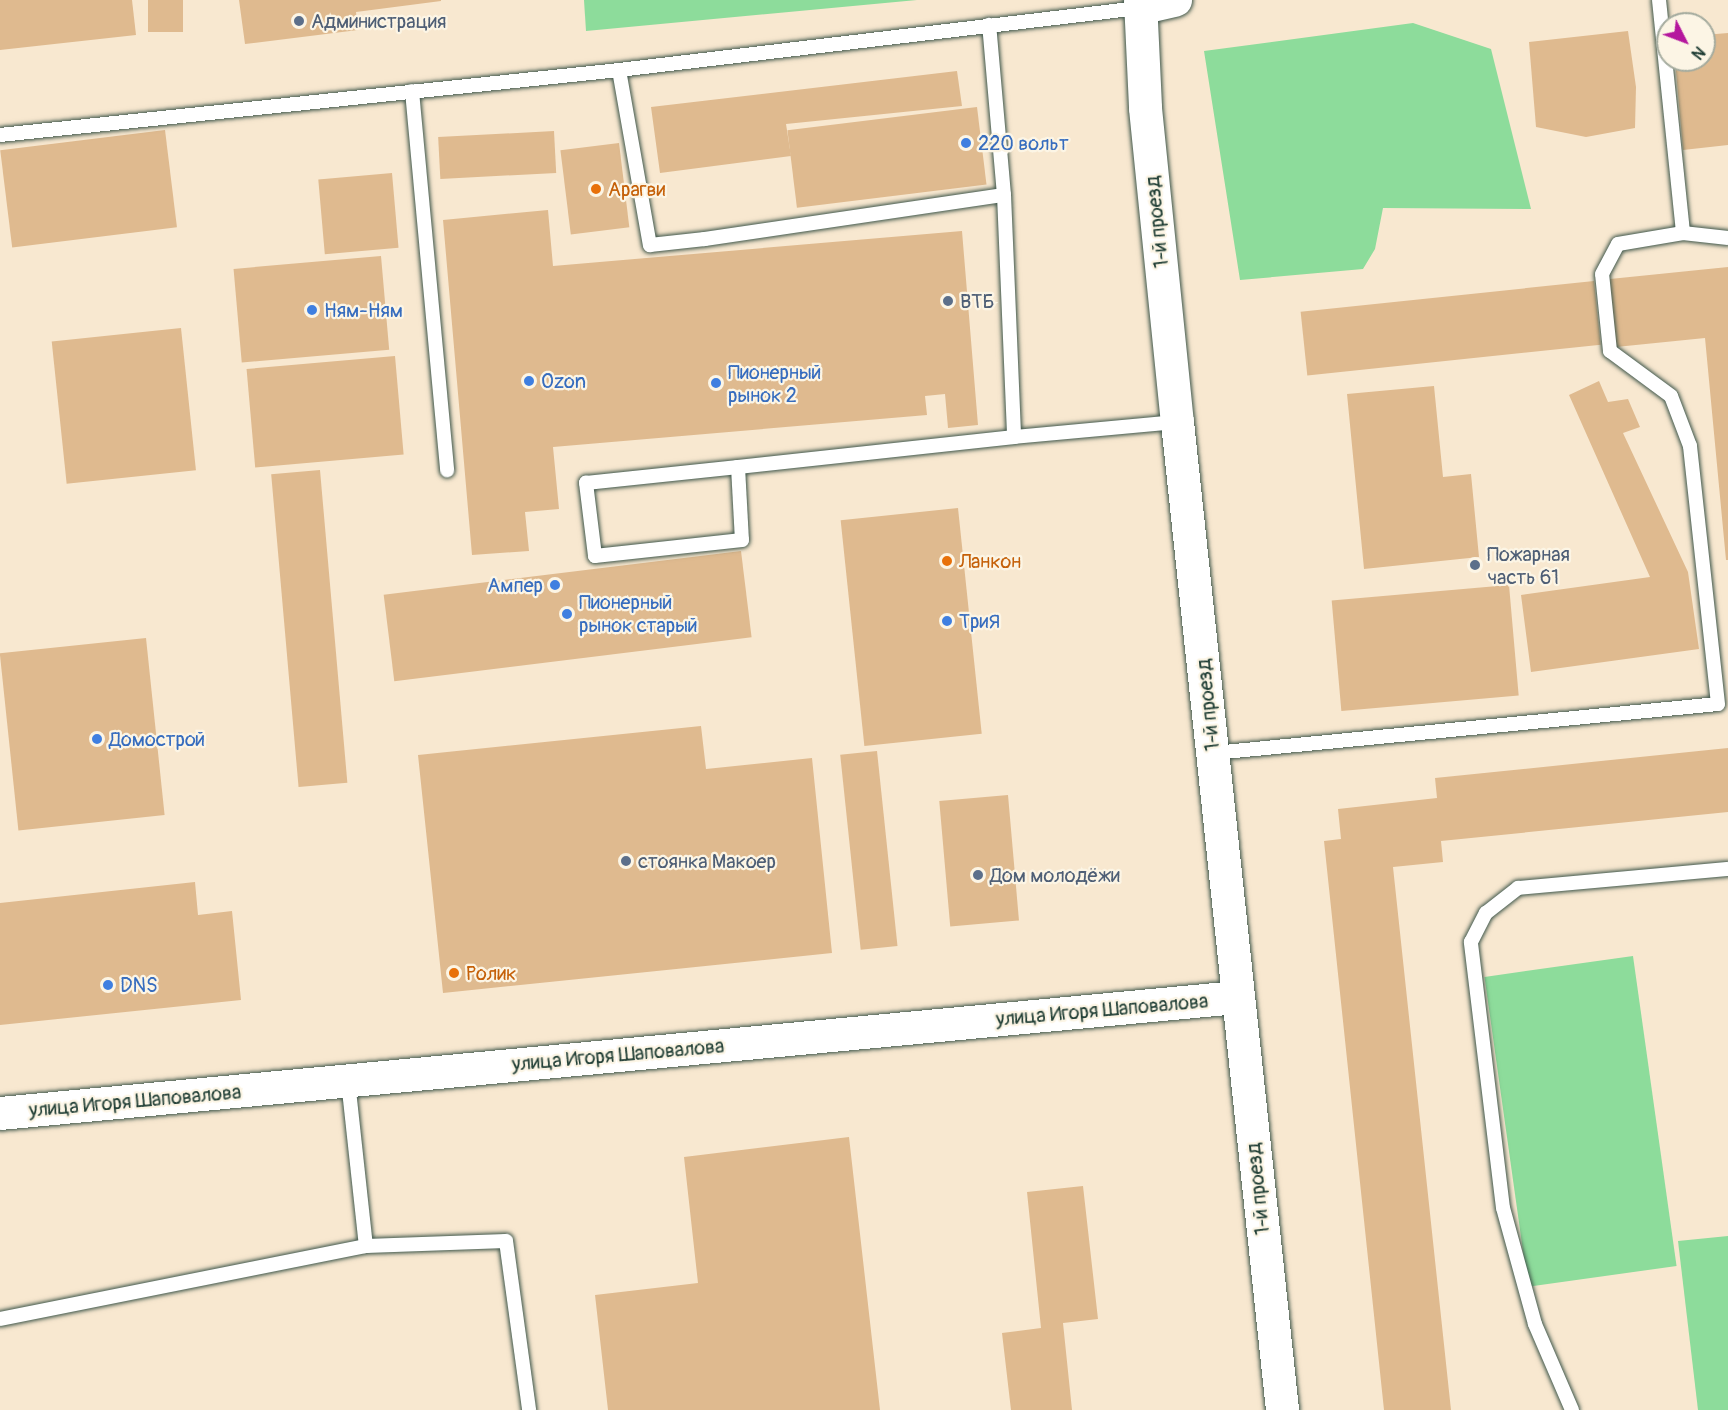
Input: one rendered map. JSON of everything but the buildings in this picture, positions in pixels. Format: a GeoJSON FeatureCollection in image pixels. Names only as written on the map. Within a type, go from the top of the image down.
{"type":"FeatureCollection","features":[{"type":"Feature","properties":{"kind":"street"},"geometry":{"type":"LineString","coordinates":[[1139,4],[1175,0]]}},
{"type":"Feature","properties":{"kind":"street","name":"1-й проезд"},"geometry":{"type":"LineString","coordinates":[[1139,4],[1177,422],[1214,753],[1237,997],[1282,1410]]}},
{"type":"Feature","properties":{"kind":"street","name":"улица Игоря Шаповалова"},"geometry":{"type":"LineString","coordinates":[[0,1113],[1237,997]]}},
{"type":"Feature","properties":{"kind":"lane"},"geometry":{"type":"LineString","coordinates":[[1659,0],[1683,233]]}},
{"type":"Feature","properties":{"kind":"lane"},"geometry":{"type":"LineString","coordinates":[[0,135],[619,70],[989,25],[1139,4]]}},
{"type":"Feature","properties":{"kind":"lane"},"geometry":{"type":"LineString","coordinates":[[989,25],[1004,195],[1014,437]]}},
{"type":"Feature","properties":{"kind":"lane"},"geometry":{"type":"LineString","coordinates":[[619,70],[650,245],[1004,195]]}},
{"type":"Feature","properties":{"kind":"lane"},"geometry":{"type":"LineString","coordinates":[[412,91],[447,470]]}},
{"type":"Feature","properties":{"kind":"lane"},"geometry":{"type":"LineString","coordinates":[[1214,753],[1723,704],[1690,446],[1671,396],[1610,351],[1602,274],[1618,244],[1683,233],[1728,238]]}},
{"type":"Feature","properties":{"kind":"lane"},"geometry":{"type":"LineString","coordinates":[[738,467],[742,540],[595,556],[586,483],[1014,437],[1177,422]]}},
{"type":"Feature","properties":{"kind":"lane"},"geometry":{"type":"LineString","coordinates":[[1572,1410],[1535,1324],[1503,1208],[1471,942],[1486,913],[1518,888],[1728,869]]}},
{"type":"Feature","properties":{"kind":"lane"},"geometry":{"type":"LineString","coordinates":[[348,1081],[366,1246]]}},
{"type":"Feature","properties":{"kind":"lane"},"geometry":{"type":"LineString","coordinates":[[0,1319],[366,1246],[506,1241],[529,1410]]}},
{"type":"Feature","properties":{"kind":"green space"},"geometry":{"type":"Polygon","coordinates":[[[584,0],[917,0],[586,31],[584,0]]]}},
{"type":"Feature","properties":{"kind":"green space"},"geometry":{"type":"Polygon","coordinates":[[[1413,23],[1491,49],[1531,209],[1383,208],[1375,249],[1363,269],[1240,280],[1204,51],[1413,23]]]}},
{"type":"Feature","properties":{"kind":"green space"},"geometry":{"type":"Polygon","coordinates":[[[1633,956],[1677,1266],[1528,1287],[1484,977],[1633,956]]]}},
{"type":"Feature","properties":{"kind":"green space"},"geometry":{"type":"Polygon","coordinates":[[[1728,1236],[1728,1410],[1698,1410],[1678,1241],[1728,1236]]]}},
{"type":"Feature","properties":{"kind":"place","name":"Администрация"},"geometry":{"type":"Point","coordinates":[299,21]}},
{"type":"Feature","properties":{"kind":"place","name":"220 вольт"},"geometry":{"type":"Point","coordinates":[966,143]}},
{"type":"Feature","properties":{"kind":"place","name":"Арагви"},"geometry":{"type":"Point","coordinates":[596,189]}},
{"type":"Feature","properties":{"kind":"place","name":"ВТБ"},"geometry":{"type":"Point","coordinates":[948,301]}},
{"type":"Feature","properties":{"kind":"place","name":"Ням-Ням"},"geometry":{"type":"Point","coordinates":[312,310]}},
{"type":"Feature","properties":{"kind":"place","name":"Ozon"},"geometry":{"type":"Point","coordinates":[529,381]}},
{"type":"Feature","properties":{"kind":"place","name":"Пионерный рынок 2"},"geometry":{"type":"Point","coordinates":[716,383]}},
{"type":"Feature","properties":{"kind":"place","name":"Ланкон"},"geometry":{"type":"Point","coordinates":[947,561]}},
{"type":"Feature","properties":{"kind":"place","name":"Пожарная часть 61"},"geometry":{"type":"Point","coordinates":[1475,565]}},
{"type":"Feature","properties":{"kind":"place","name":"Ампер"},"geometry":{"type":"Point","coordinates":[555,585]}},
{"type":"Feature","properties":{"kind":"place","name":"Пионерный рынок старый"},"geometry":{"type":"Point","coordinates":[567,614]}},
{"type":"Feature","properties":{"kind":"place","name":"ТриЯ"},"geometry":{"type":"Point","coordinates":[947,621]}},
{"type":"Feature","properties":{"kind":"place","name":"Домострой"},"geometry":{"type":"Point","coordinates":[97,739]}},
{"type":"Feature","properties":{"kind":"place","name":"стоянка Макоер"},"geometry":{"type":"Point","coordinates":[626,861]}},
{"type":"Feature","properties":{"kind":"place","name":"Дом молодёжи"},"geometry":{"type":"Point","coordinates":[978,875]}},
{"type":"Feature","properties":{"kind":"place","name":"Ролик"},"geometry":{"type":"Point","coordinates":[454,973]}},
{"type":"Feature","properties":{"kind":"place","name":"DNS"},"geometry":{"type":"Point","coordinates":[108,985]}}]}
